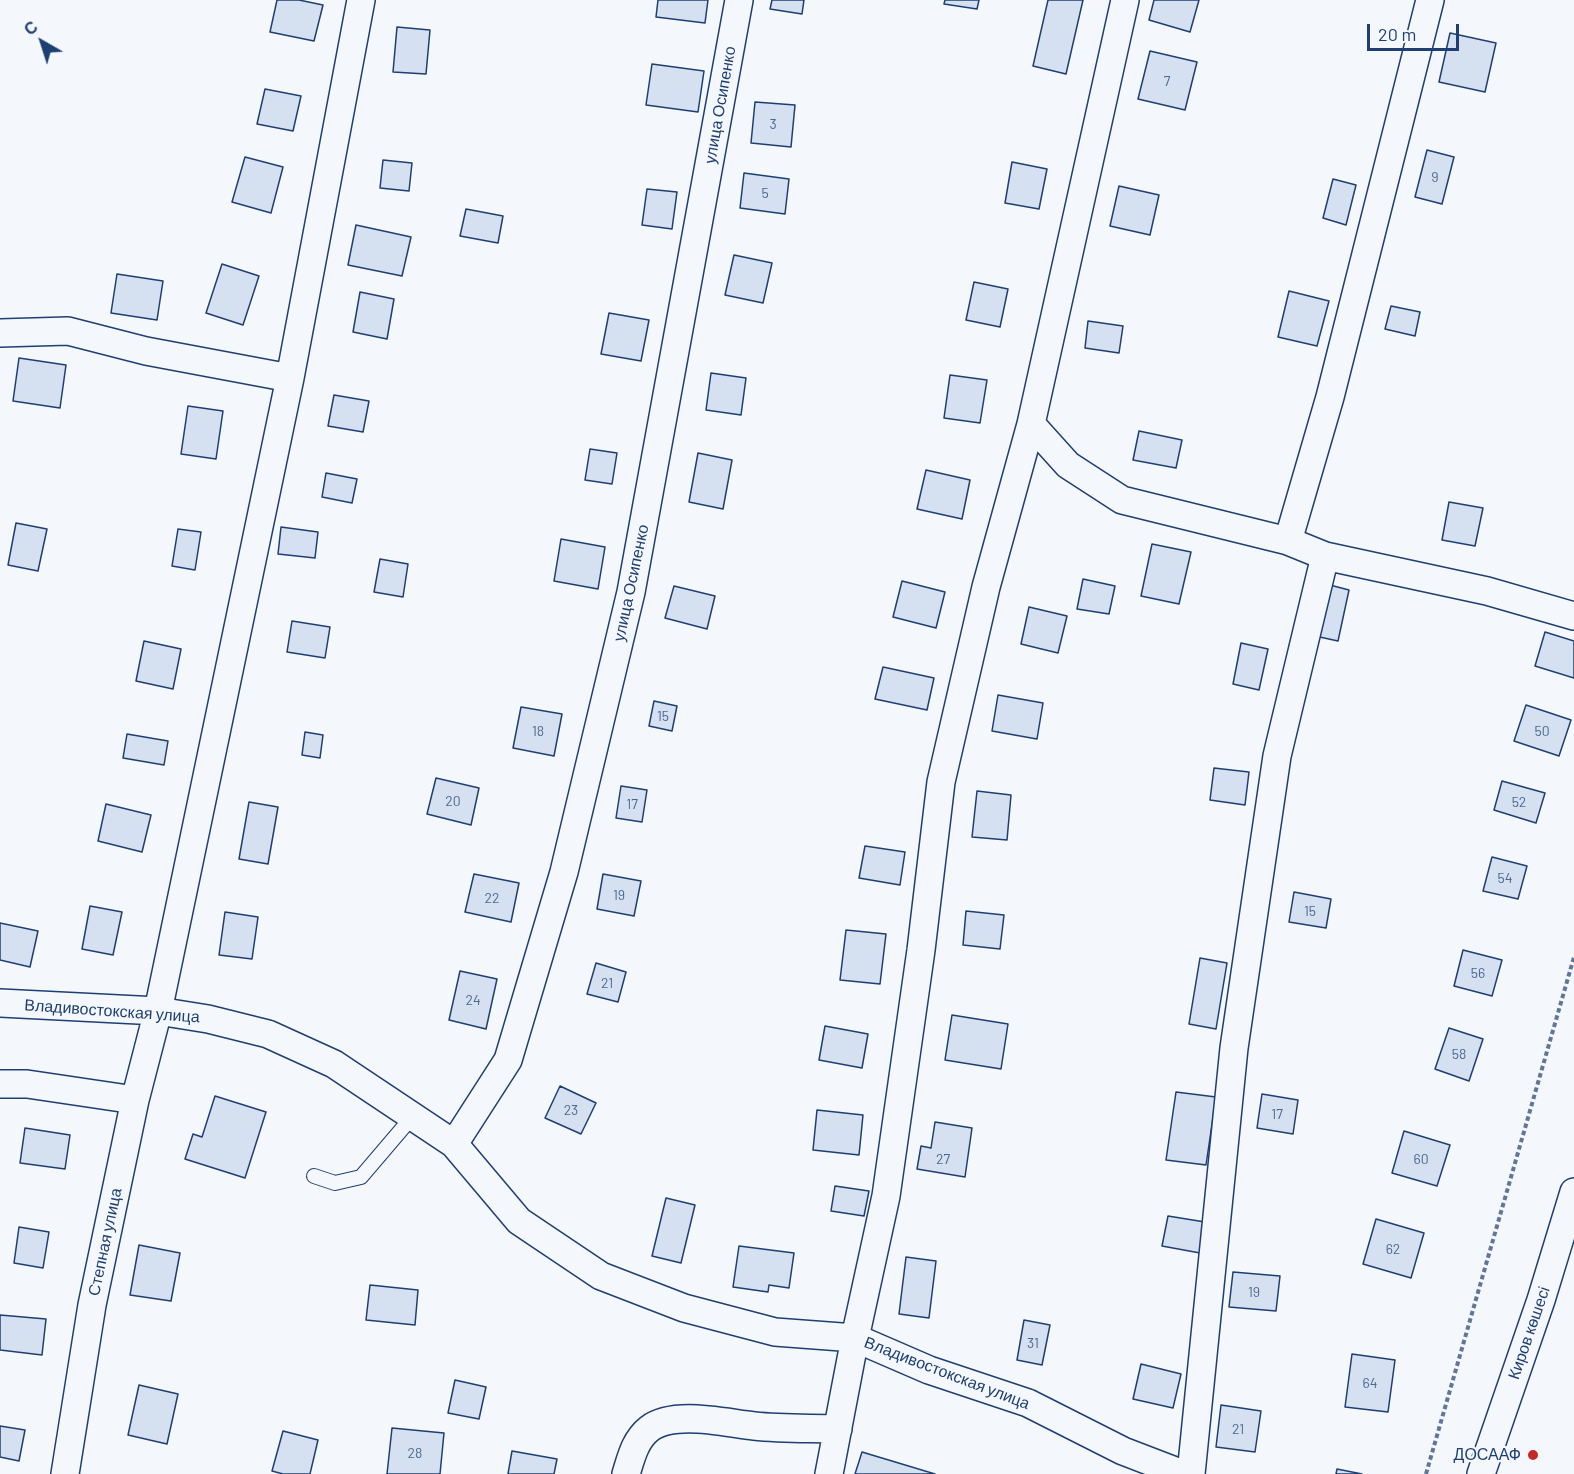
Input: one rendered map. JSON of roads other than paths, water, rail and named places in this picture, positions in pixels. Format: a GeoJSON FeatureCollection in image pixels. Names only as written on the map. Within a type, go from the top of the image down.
{"type":"FeatureCollection","features":[{"type":"Feature","properties":{"kind":"street","name":"Степная улица"},"geometry":{"type":"LineString","coordinates":[[65,1474],[92,1305],[135,1100],[158,1011],[290,378],[361,0]]}},
{"type":"Feature","properties":{"kind":"street","name":"улица Осипенко"},"geometry":{"type":"LineString","coordinates":[[454,1144],[508,1060],[564,872],[631,592],[739,0]]}},
{"type":"Feature","properties":{"kind":"street"},"geometry":{"type":"LineString","coordinates":[[829,1474],[855,1338],[886,1196],[921,950],[941,782],[986,586],[1030,424],[1125,0]]}},
{"type":"Feature","properties":{"kind":"street"},"geometry":{"type":"LineString","coordinates":[[1288,541],[1330,397],[1430,0]]}},
{"type":"Feature","properties":{"kind":"street"},"geometry":{"type":"LineString","coordinates":[[0,333],[68,331],[146,351],[290,378]]}},
{"type":"Feature","properties":{"kind":"street"},"geometry":{"type":"LineString","coordinates":[[1030,424],[1068,465],[1122,500],[1288,541],[1325,556],[1488,591],[1574,616]]}},
{"type":"Feature","properties":{"kind":"street"},"geometry":{"type":"LineString","coordinates":[[1191,1474],[1236,1036],[1277,756],[1325,556]]}},
{"type":"Feature","properties":{"kind":"street","name":"Владивостокская улица"},"geometry":{"type":"LineString","coordinates":[[0,1003],[158,1011],[208,1019],[268,1034],[334,1064],[454,1144],[519,1221],[601,1276],[684,1308],[775,1332],[855,1338],[929,1370],[1028,1403],[1123,1450],[1182,1474]]}},
{"type":"Feature","properties":{"kind":"street"},"geometry":{"type":"LineString","coordinates":[[0,1084],[27,1084],[135,1100]]}},
{"type":"Feature","properties":{"kind":"street","name":"Киров көшесі"},"geometry":{"type":"LineString","coordinates":[[1481,1474],[1541,1300],[1574,1191]]}},
{"type":"Feature","properties":{"kind":"street"},"geometry":{"type":"LineString","coordinates":[[626,1474],[637,1442],[650,1428],[672,1420],[702,1419],[756,1426],[838,1429]]}},
{"type":"Feature","properties":{"kind":"lane"},"geometry":{"type":"LineString","coordinates":[[314,1176],[335,1183],[361,1177],[413,1116]]}},
{"type":"Feature","properties":{"kind":"place","name":"ДОСААФ"},"geometry":{"type":"Point","coordinates":[1533,1455]}}]}
